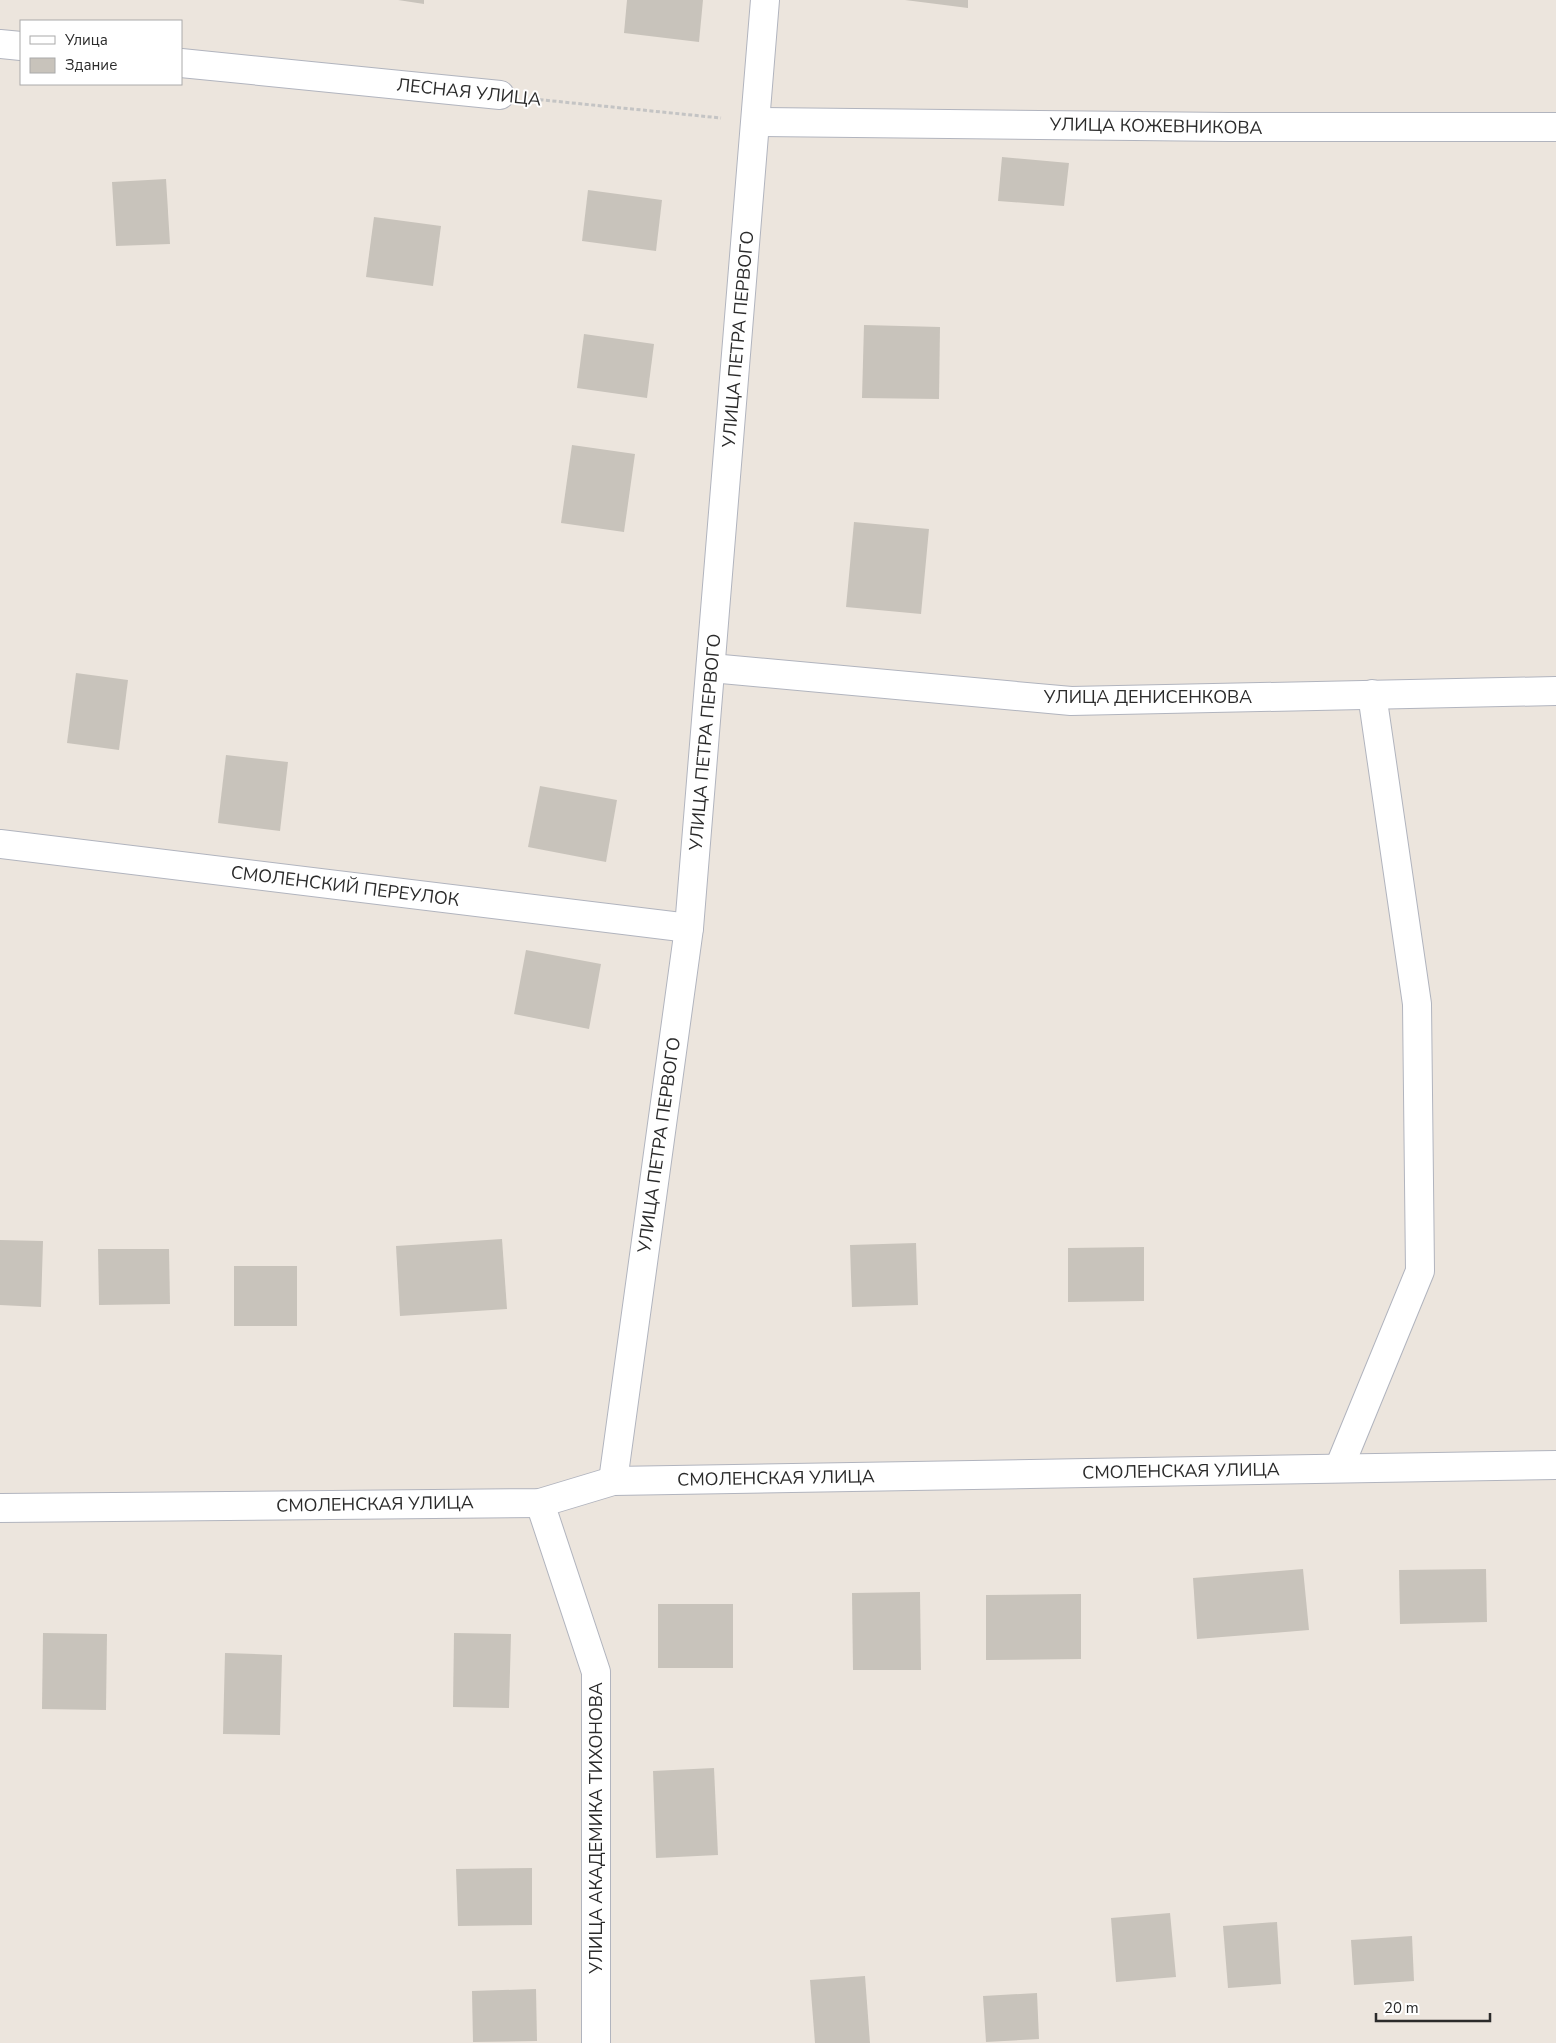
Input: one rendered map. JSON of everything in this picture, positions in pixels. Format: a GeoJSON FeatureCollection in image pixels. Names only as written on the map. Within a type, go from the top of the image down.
{"type":"FeatureCollection","features":[{"type":"Feature","properties":{"kind":"street","name":"УЛИЦА ПЕТРА ПЕРВОГО"},"geometry":{"type":"LineString","coordinates":[[613,1481],[689,928],[766,0]]}},
{"type":"Feature","properties":{"kind":"street"},"geometry":{"type":"LineString","coordinates":[[0,44],[20,46]]}},
{"type":"Feature","properties":{"kind":"street","name":"ЛЕСНАЯ УЛИЦА"},"geometry":{"type":"LineString","coordinates":[[182,62],[500,95]]}},
{"type":"Feature","properties":{"kind":"street","name":"УЛИЦА КОЖЕВНИКОВА"},"geometry":{"type":"LineString","coordinates":[[756,122],[1229,127],[1556,127]]}},
{"type":"Feature","properties":{"kind":"street","name":"УЛИЦА ДЕНИСЕНКОВА"},"geometry":{"type":"LineString","coordinates":[[711,668],[1071,701],[1556,691]]}},
{"type":"Feature","properties":{"kind":"street"},"geometry":{"type":"LineString","coordinates":[[1339,1468],[1420,1271],[1417,1004],[1372,694]]}},
{"type":"Feature","properties":{"kind":"street","name":"СМОЛЕНСКИЙ ПЕРЕУЛОК"},"geometry":{"type":"LineString","coordinates":[[0,844],[689,928]]}},
{"type":"Feature","properties":{"kind":"street","name":"СМОЛЕНСКАЯ УЛИЦА"},"geometry":{"type":"LineString","coordinates":[[0,1508],[540,1503],[613,1481],[1556,1465]]}},
{"type":"Feature","properties":{"kind":"street","name":"УЛИЦА АКАДЕМИКА ТИХОНОВА"},"geometry":{"type":"LineString","coordinates":[[540,1503],[596,1672],[596,2043]]}},
{"type":"Feature","properties":{"kind":"path","name":"ЛЕСНАЯ УЛИЦА"},"geometry":{"type":"LineString","coordinates":[[500,95],[756,122]]}},
{"type":"Feature","properties":{"kind":"building"},"geometry":{"type":"Polygon","coordinates":[[[398,0],[424,0],[424,4],[398,0]]]}},
{"type":"Feature","properties":{"kind":"building"},"geometry":{"type":"Polygon","coordinates":[[[627,0],[703,0],[699,42],[624,33],[627,0]]]}},
{"type":"Feature","properties":{"kind":"building"},"geometry":{"type":"Polygon","coordinates":[[[905,0],[968,0],[968,8],[905,0]]]}},
{"type":"Feature","properties":{"kind":"building"},"geometry":{"type":"Polygon","coordinates":[[[1002,157],[1069,163],[1064,206],[998,201],[1002,157]]]}},
{"type":"Feature","properties":{"kind":"building"},"geometry":{"type":"Polygon","coordinates":[[[166,179],[170,244],[116,246],[112,182],[166,179]]]}},
{"type":"Feature","properties":{"kind":"building"},"geometry":{"type":"Polygon","coordinates":[[[588,190],[662,200],[656,251],[582,241],[588,190]]]}},
{"type":"Feature","properties":{"kind":"building"},"geometry":{"type":"Polygon","coordinates":[[[374,217],[441,226],[433,286],[366,277],[374,217]]]}},
{"type":"Feature","properties":{"kind":"building"},"geometry":{"type":"Polygon","coordinates":[[[864,325],[940,327],[939,399],[862,398],[864,325]]]}},
{"type":"Feature","properties":{"kind":"building"},"geometry":{"type":"Polygon","coordinates":[[[584,334],[654,344],[647,398],[577,388],[584,334]]]}},
{"type":"Feature","properties":{"kind":"building"},"geometry":{"type":"Polygon","coordinates":[[[572,445],[635,454],[624,532],[561,523],[572,445]]]}},
{"type":"Feature","properties":{"kind":"building"},"geometry":{"type":"Polygon","coordinates":[[[854,522],[929,529],[921,614],[846,607],[854,522]]]}},
{"type":"Feature","properties":{"kind":"building"},"geometry":{"type":"Polygon","coordinates":[[[76,673],[128,680],[119,750],[67,743],[76,673]]]}},
{"type":"Feature","properties":{"kind":"building"},"geometry":{"type":"Polygon","coordinates":[[[226,755],[288,762],[280,831],[218,823],[226,755]]]}},
{"type":"Feature","properties":{"kind":"building"},"geometry":{"type":"Polygon","coordinates":[[[540,786],[617,800],[606,862],[528,847],[540,786]]]}},
{"type":"Feature","properties":{"kind":"building"},"geometry":{"type":"Polygon","coordinates":[[[526,950],[601,964],[589,1029],[514,1014],[526,950]]]}},
{"type":"Feature","properties":{"kind":"building"},"geometry":{"type":"Polygon","coordinates":[[[502,1239],[507,1309],[400,1316],[396,1246],[502,1239]]]}},
{"type":"Feature","properties":{"kind":"building"},"geometry":{"type":"Polygon","coordinates":[[[0,1240],[43,1241],[41,1307],[0,1305],[0,1240]]]}},
{"type":"Feature","properties":{"kind":"building"},"geometry":{"type":"Polygon","coordinates":[[[916,1243],[918,1305],[852,1307],[850,1245],[916,1243]]]}},
{"type":"Feature","properties":{"kind":"building"},"geometry":{"type":"Polygon","coordinates":[[[1144,1247],[1144,1301],[1068,1302],[1068,1248],[1144,1247]]]}},
{"type":"Feature","properties":{"kind":"building"},"geometry":{"type":"Polygon","coordinates":[[[98,1249],[169,1249],[170,1304],[99,1305],[98,1249]]]}},
{"type":"Feature","properties":{"kind":"building"},"geometry":{"type":"Polygon","coordinates":[[[234,1266],[297,1266],[297,1326],[234,1326],[234,1266]]]}},
{"type":"Feature","properties":{"kind":"building"},"geometry":{"type":"Polygon","coordinates":[[[1303,1569],[1309,1630],[1197,1639],[1193,1578],[1303,1569]]]}},
{"type":"Feature","properties":{"kind":"building"},"geometry":{"type":"Polygon","coordinates":[[[1486,1569],[1487,1622],[1400,1624],[1399,1570],[1486,1569]]]}},
{"type":"Feature","properties":{"kind":"building"},"geometry":{"type":"Polygon","coordinates":[[[920,1592],[921,1670],[853,1670],[852,1593],[920,1592]]]}},
{"type":"Feature","properties":{"kind":"building"},"geometry":{"type":"Polygon","coordinates":[[[1081,1594],[1081,1659],[986,1660],[986,1595],[1081,1594]]]}},
{"type":"Feature","properties":{"kind":"building"},"geometry":{"type":"Polygon","coordinates":[[[658,1604],[733,1604],[733,1668],[658,1668],[658,1604]]]}},
{"type":"Feature","properties":{"kind":"building"},"geometry":{"type":"Polygon","coordinates":[[[43,1633],[107,1634],[106,1710],[42,1709],[43,1633]]]}},
{"type":"Feature","properties":{"kind":"building"},"geometry":{"type":"Polygon","coordinates":[[[454,1633],[511,1634],[509,1708],[453,1707],[454,1633]]]}},
{"type":"Feature","properties":{"kind":"building"},"geometry":{"type":"Polygon","coordinates":[[[225,1653],[282,1655],[280,1735],[223,1734],[225,1653]]]}},
{"type":"Feature","properties":{"kind":"building"},"geometry":{"type":"Polygon","coordinates":[[[714,1768],[718,1855],[656,1858],[653,1771],[714,1768]]]}},
{"type":"Feature","properties":{"kind":"building"},"geometry":{"type":"Polygon","coordinates":[[[532,1868],[532,1925],[458,1926],[456,1869],[532,1868]]]}},
{"type":"Feature","properties":{"kind":"building"},"geometry":{"type":"Polygon","coordinates":[[[1170,1913],[1176,1977],[1116,1982],[1111,1918],[1170,1913]]]}},
{"type":"Feature","properties":{"kind":"building"},"geometry":{"type":"Polygon","coordinates":[[[1277,1922],[1281,1984],[1228,1988],[1223,1926],[1277,1922]]]}},
{"type":"Feature","properties":{"kind":"building"},"geometry":{"type":"Polygon","coordinates":[[[1412,1936],[1414,1981],[1354,1985],[1351,1940],[1412,1936]]]}},
{"type":"Feature","properties":{"kind":"building"},"geometry":{"type":"Polygon","coordinates":[[[865,1976],[870,2043],[815,2043],[810,1980],[865,1976]]]}},
{"type":"Feature","properties":{"kind":"building"},"geometry":{"type":"Polygon","coordinates":[[[536,1989],[537,2041],[473,2042],[472,1991],[536,1989]]]}},
{"type":"Feature","properties":{"kind":"building"},"geometry":{"type":"Polygon","coordinates":[[[1037,1993],[1039,2039],[986,2042],[983,1996],[1037,1993]]]}}]}
